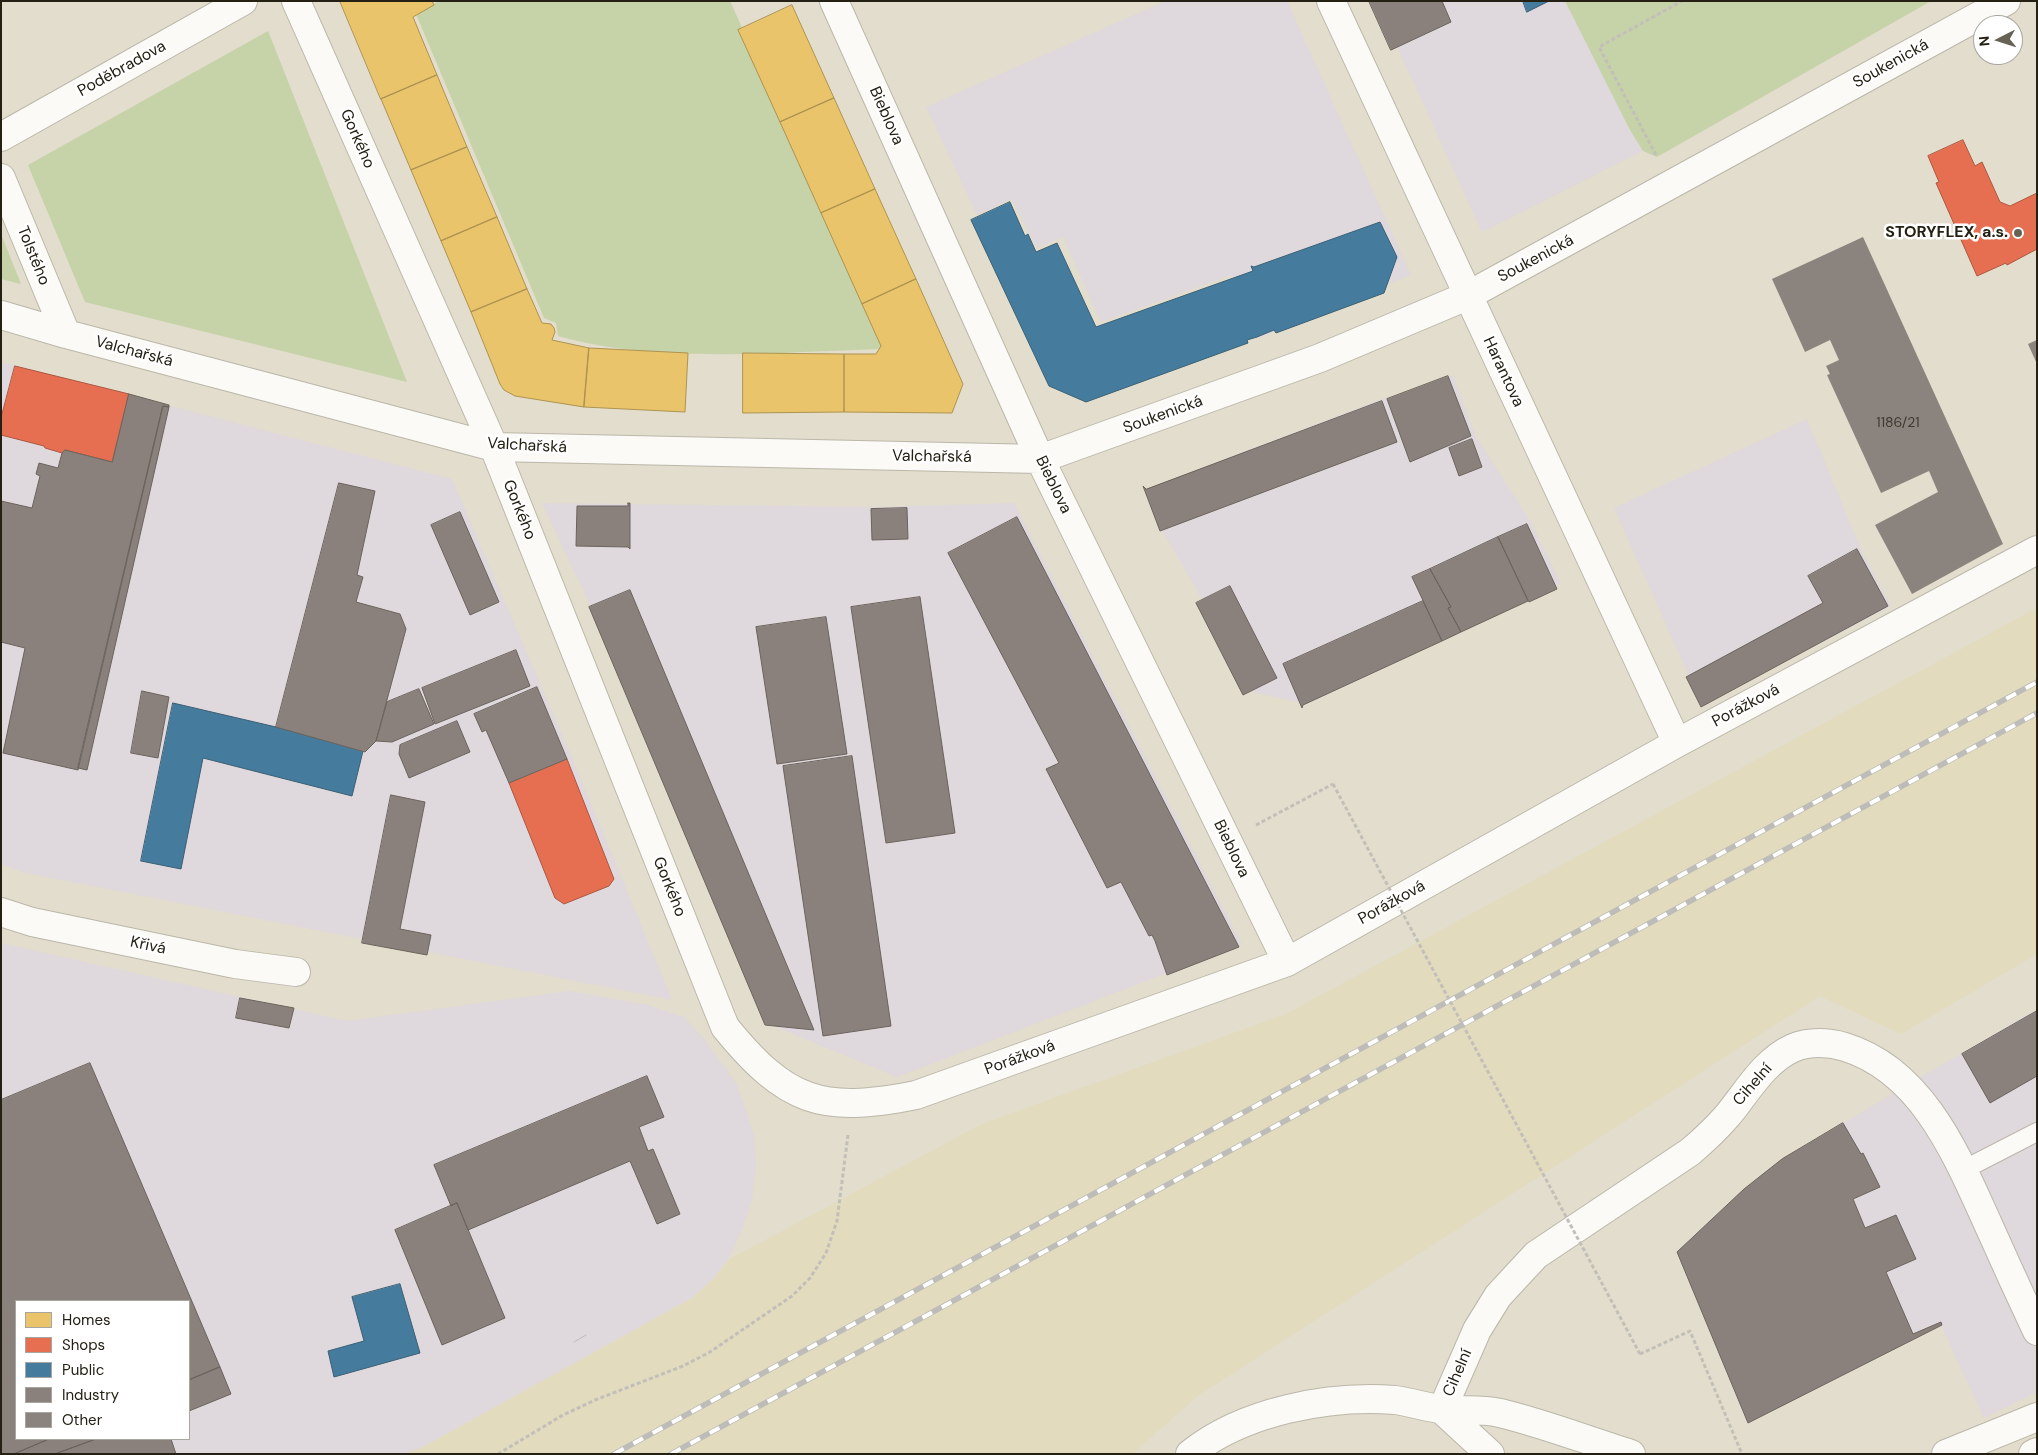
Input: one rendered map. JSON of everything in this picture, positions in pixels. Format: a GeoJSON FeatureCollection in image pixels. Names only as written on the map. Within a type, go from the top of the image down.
{"type":"FeatureCollection","features":[{"type":"Feature","properties":{"kind":"main road","name":"Poděbradova"},"geometry":{"type":"LineString","coordinates":[[1,137],[243,1]]}},
{"type":"Feature","properties":{"kind":"main road","name":"Gorkého"},"geometry":{"type":"LineString","coordinates":[[296,1],[494,447],[725,1027]]}},
{"type":"Feature","properties":{"kind":"main road","name":"Bieblova"},"geometry":{"type":"LineString","coordinates":[[834,1],[1040,459],[1287,962]]}},
{"type":"Feature","properties":{"kind":"main road","name":"Harantova"},"geometry":{"type":"LineString","coordinates":[[1330,1],[1677,743]]}},
{"type":"Feature","properties":{"kind":"main road","name":"Soukenická"},"geometry":{"type":"LineString","coordinates":[[1040,459],[1320,358],[1467,296],[1673,185],[2006,1]]}},
{"type":"Feature","properties":{"kind":"main road","name":"Tolstého"},"geometry":{"type":"LineString","coordinates":[[1,178],[66,334]]}},
{"type":"Feature","properties":{"kind":"main road","name":"Valchařská"},"geometry":{"type":"LineString","coordinates":[[1,315],[66,334],[494,447],[1040,459]]}},
{"type":"Feature","properties":{"kind":"main road","name":"Porážková"},"geometry":{"type":"LineString","coordinates":[[725,1027],[751,1058],[781,1083],[803,1095],[828,1102],[852,1104],[881,1102],[916,1095],[1287,962],[1677,743],[2037,550]]}},
{"type":"Feature","properties":{"kind":"main road","name":"Křivá"},"geometry":{"type":"LineString","coordinates":[[1,912],[32,922],[235,964],[296,972]]}},
{"type":"Feature","properties":{"kind":"main road","name":"Cihelní"},"geometry":{"type":"LineString","coordinates":[[1442,1410],[1477,1330],[1498,1296],[1536,1255],[1690,1152],[1711,1134],[1764,1070],[1794,1048],[1814,1043],[1836,1044],[1874,1058],[1906,1086],[1926,1110],[1947,1139],[1963,1170],[2037,1331]]}},
{"type":"Feature","properties":{"kind":"main road"},"geometry":{"type":"LineString","coordinates":[[1190,1454],[1248,1422],[1317,1403],[1370,1399],[1398,1400],[1442,1410],[1479,1409],[1502,1414],[1631,1454]]}},
{"type":"Feature","properties":{"kind":"main road"},"geometry":{"type":"LineString","coordinates":[[1442,1410],[1490,1454]]}},
{"type":"Feature","properties":{"kind":"main road"},"geometry":{"type":"LineString","coordinates":[[1946,1454],[2037,1418]]}},
{"type":"Feature","properties":{"kind":"main road"},"geometry":{"type":"LineString","coordinates":[[2033,1454],[2037,1452]]}},
{"type":"Feature","properties":{"kind":"lane"},"geometry":{"type":"LineString","coordinates":[[1963,1170],[2037,1132]]}},
{"type":"Feature","properties":{"kind":"path"},"geometry":{"type":"LineString","coordinates":[[1673,185],[1599,47],[1682,1]]}},
{"type":"Feature","properties":{"kind":"path"},"geometry":{"type":"LineString","coordinates":[[1227,840],[1333,784],[1640,1354],[1690,1331],[1742,1454]]}},
{"type":"Feature","properties":{"kind":"path"},"geometry":{"type":"LineString","coordinates":[[498,1454],[564,1415],[595,1400],[683,1366],[710,1352],[792,1296],[810,1278],[826,1253],[838,1221],[852,1104]]}},
{"type":"Feature","properties":{"kind":"shaded area"},"geometry":{"type":"Polygon","coordinates":[[[1166,1],[1287,1],[1411,275],[1256,339],[1232,275],[1101,322],[1063,237],[1037,248],[1012,199],[977,215],[926,107],[1166,1]]]}},
{"type":"Feature","properties":{"kind":"shaded area"},"geometry":{"type":"Polygon","coordinates":[[[1376,1],[1565,1],[1643,151],[1482,232],[1376,1]]]}},
{"type":"Feature","properties":{"kind":"shaded area"},"geometry":{"type":"Polygon","coordinates":[[[1,362],[452,479],[571,755],[672,1000],[26,873],[1,864],[1,362]]]}},
{"type":"Feature","properties":{"kind":"shaded area"},"geometry":{"type":"Polygon","coordinates":[[[1453,375],[1476,437],[1531,522],[1561,584],[1307,704],[1248,691],[1202,599],[1162,530],[1146,489],[1385,398],[1392,399],[1453,375]]]}},
{"type":"Feature","properties":{"kind":"shaded area"},"geometry":{"type":"Polygon","coordinates":[[[1807,419],[1860,547],[1891,606],[1705,704],[1688,674],[1614,508],[1807,419]]]}},
{"type":"Feature","properties":{"kind":"shaded area"},"geometry":{"type":"Polygon","coordinates":[[[542,503],[876,507],[1014,503],[1242,944],[897,1077],[767,1023],[590,605],[542,503]]]}},
{"type":"Feature","properties":{"kind":"shaded area"},"geometry":{"type":"Polygon","coordinates":[[[2037,608],[2037,954],[1901,1034],[1820,996],[1199,1395],[1132,1454],[405,1454],[423,1447],[692,1298],[713,1279],[728,1260],[982,1124],[1286,1014],[2037,608]]]}},
{"type":"Feature","properties":{"kind":"shaded area"},"geometry":{"type":"Polygon","coordinates":[[[1,943],[347,1021],[569,991],[648,1005],[684,1017],[703,1038],[736,1083],[755,1140],[756,1168],[752,1200],[743,1227],[728,1260],[713,1279],[692,1298],[423,1447],[405,1454],[1,1454],[1,943]]]}},
{"type":"Feature","properties":{"kind":"shaded area"},"geometry":{"type":"Polygon","coordinates":[[[2037,1009],[2037,1392],[1984,1418],[1941,1325],[1748,1423],[1677,1252],[1744,1189],[1782,1159],[2037,1009]]]}},
{"type":"Feature","properties":{"kind":"green space"},"geometry":{"type":"Polygon","coordinates":[[[439,1],[730,1],[884,342],[880,349],[760,354],[676,353],[596,345],[558,336],[556,323],[544,318],[416,14],[439,1]]]}},
{"type":"Feature","properties":{"kind":"green space"},"geometry":{"type":"Polygon","coordinates":[[[1565,1],[1931,1],[1657,157],[1643,151],[1630,130],[1565,1]]]}},
{"type":"Feature","properties":{"kind":"green space"},"geometry":{"type":"Polygon","coordinates":[[[268,31],[407,382],[85,302],[28,165],[268,31]]]}},
{"type":"Feature","properties":{"kind":"green space"},"geometry":{"type":"Polygon","coordinates":[[[1,234],[21,284],[1,279],[1,234]]]}},
{"type":"Feature","properties":{"kind":"building: Homes"},"geometry":{"type":"Polygon","coordinates":[[[340,1],[432,1],[434,5],[413,17],[437,75],[381,99],[340,1]]]}},
{"type":"Feature","properties":{"kind":"building: Homes"},"geometry":{"type":"Polygon","coordinates":[[[792,5],[834,98],[780,122],[738,30],[792,5]]]}},
{"type":"Feature","properties":{"kind":"building: Homes"},"geometry":{"type":"Polygon","coordinates":[[[437,75],[467,147],[411,170],[381,99],[437,75]]]}},
{"type":"Feature","properties":{"kind":"building: Homes"},"geometry":{"type":"Polygon","coordinates":[[[834,98],[875,189],[821,213],[780,122],[834,98]]]}},
{"type":"Feature","properties":{"kind":"building: Homes"},"geometry":{"type":"Polygon","coordinates":[[[467,147],[497,217],[441,241],[411,170],[467,147]]]}},
{"type":"Feature","properties":{"kind":"building: Homes"},"geometry":{"type":"Polygon","coordinates":[[[875,189],[916,279],[862,304],[821,213],[875,189]]]}},
{"type":"Feature","properties":{"kind":"building: Homes"},"geometry":{"type":"Polygon","coordinates":[[[497,217],[527,289],[471,312],[441,241],[497,217]]]}},
{"type":"Feature","properties":{"kind":"building: Homes"},"geometry":{"type":"Polygon","coordinates":[[[916,279],[963,384],[952,413],[844,412],[844,354],[876,354],[881,346],[862,304],[916,279]]]}},
{"type":"Feature","properties":{"kind":"building: Homes"},"geometry":{"type":"Polygon","coordinates":[[[527,289],[542,323],[551,324],[554,328],[555,332],[552,340],[589,348],[584,407],[515,396],[504,390],[500,384],[471,312],[527,289]]]}},
{"type":"Feature","properties":{"kind":"building: Homes"},"geometry":{"type":"Polygon","coordinates":[[[589,348],[688,353],[685,412],[584,407],[589,348]]]}},
{"type":"Feature","properties":{"kind":"building: Homes"},"geometry":{"type":"Polygon","coordinates":[[[743,353],[844,354],[844,412],[743,413],[743,353]]]}},
{"type":"Feature","properties":{"kind":"building: Shops"},"geometry":{"type":"Polygon","coordinates":[[[1963,140],[1975,166],[1982,162],[2000,202],[2010,206],[2037,193],[2037,249],[2007,265],[2006,263],[1977,276],[1936,183],[1939,182],[1928,156],[1963,140]]]}},
{"type":"Feature","properties":{"kind":"building: Shops"},"geometry":{"type":"Polygon","coordinates":[[[15,366],[129,394],[112,462],[65,450],[62,453],[45,448],[44,446],[1,435],[1,418],[15,366]]]}},
{"type":"Feature","properties":{"kind":"building: Shops"},"geometry":{"type":"Polygon","coordinates":[[[567,759],[614,879],[609,886],[564,904],[555,898],[509,783],[567,759]]]}},
{"type":"Feature","properties":{"kind":"building: Public"},"geometry":{"type":"Polygon","coordinates":[[[1523,1],[1549,1],[1527,12],[1523,1]]]}},
{"type":"Feature","properties":{"kind":"building: Public"},"geometry":{"type":"Polygon","coordinates":[[[1010,202],[1025,236],[1028,234],[1036,252],[1057,243],[1096,327],[1253,271],[1251,266],[1254,267],[1380,222],[1397,257],[1384,293],[1276,333],[1274,330],[1247,340],[1248,343],[1086,402],[1049,386],[971,220],[1010,202]]]}},
{"type":"Feature","properties":{"kind":"building: Public"},"geometry":{"type":"Polygon","coordinates":[[[173,703],[276,727],[363,751],[352,796],[203,758],[181,869],[141,861],[173,703]]]}},
{"type":"Feature","properties":{"kind":"building: Public"},"geometry":{"type":"Polygon","coordinates":[[[400,1284],[420,1353],[334,1377],[328,1351],[364,1341],[352,1297],[400,1284]]]}},
{"type":"Feature","properties":{"kind":"building: Industry"},"geometry":{"type":"Polygon","coordinates":[[[1369,1],[1442,1],[1451,22],[1391,50],[1369,1]]]}},
{"type":"Feature","properties":{"kind":"building: Industry"},"geometry":{"type":"Polygon","coordinates":[[[1448,376],[1471,436],[1410,462],[1387,399],[1448,376]]]}},
{"type":"Feature","properties":{"kind":"building: Industry"},"geometry":{"type":"Polygon","coordinates":[[[129,394],[169,405],[169,407],[163,406],[78,770],[3,753],[25,648],[1,642],[1,501],[32,508],[40,476],[36,474],[39,463],[58,468],[62,453],[65,450],[112,462],[129,394]]]}},
{"type":"Feature","properties":{"kind":"building: Industry"},"geometry":{"type":"Polygon","coordinates":[[[1382,401],[1397,442],[1160,531],[1143,486],[1146,489],[1382,401]]]}},
{"type":"Feature","properties":{"kind":"building: Industry"},"geometry":{"type":"Polygon","coordinates":[[[163,406],[169,407],[87,770],[78,768],[163,406]]]}},
{"type":"Feature","properties":{"kind":"building: Industry"},"geometry":{"type":"Polygon","coordinates":[[[1472,439],[1482,467],[1459,476],[1449,448],[1472,439]]]}},
{"type":"Feature","properties":{"kind":"building: Industry"},"geometry":{"type":"Polygon","coordinates":[[[339,483],[375,491],[357,575],[363,577],[356,602],[400,614],[406,629],[376,741],[365,752],[276,727],[339,483]]]}},
{"type":"Feature","properties":{"kind":"building: Industry"},"geometry":{"type":"Polygon","coordinates":[[[628,503],[630,503],[630,549],[628,547],[576,546],[577,506],[628,506],[628,503]]]}},
{"type":"Feature","properties":{"kind":"building: Industry"},"geometry":{"type":"Polygon","coordinates":[[[907,508],[908,539],[872,540],[871,509],[907,508]]]}},
{"type":"Feature","properties":{"kind":"building: Industry"},"geometry":{"type":"Polygon","coordinates":[[[460,512],[499,602],[470,615],[431,525],[460,512]]]}},
{"type":"Feature","properties":{"kind":"building: Industry"},"geometry":{"type":"Polygon","coordinates":[[[1017,517],[1239,947],[1167,975],[1155,941],[1152,935],[1149,936],[1121,882],[1107,888],[1046,769],[1059,763],[948,553],[1017,517]]]}},
{"type":"Feature","properties":{"kind":"building: Industry"},"geometry":{"type":"Polygon","coordinates":[[[1527,524],[1557,589],[1529,602],[1498,537],[1527,524]]]}},
{"type":"Feature","properties":{"kind":"building: Industry"},"geometry":{"type":"Polygon","coordinates":[[[1498,537],[1528,601],[1461,632],[1448,608],[1451,607],[1430,569],[1498,537]]]}},
{"type":"Feature","properties":{"kind":"building: Industry"},"geometry":{"type":"Polygon","coordinates":[[[1857,549],[1888,606],[1701,707],[1686,677],[1823,603],[1808,576],[1857,549]]]}},
{"type":"Feature","properties":{"kind":"building: Industry"},"geometry":{"type":"Polygon","coordinates":[[[1430,569],[1451,607],[1448,608],[1461,632],[1442,641],[1412,577],[1430,569]]]}},
{"type":"Feature","properties":{"kind":"building: Industry"},"geometry":{"type":"Polygon","coordinates":[[[1230,586],[1277,678],[1243,695],[1196,603],[1230,586]]]}},
{"type":"Feature","properties":{"kind":"building: Industry"},"geometry":{"type":"Polygon","coordinates":[[[630,590],[814,1030],[765,1025],[589,607],[630,590]]]}},
{"type":"Feature","properties":{"kind":"building: Industry"},"geometry":{"type":"Polygon","coordinates":[[[920,597],[955,833],[886,843],[851,607],[920,597]]]}},
{"type":"Feature","properties":{"kind":"building: Industry"},"geometry":{"type":"Polygon","coordinates":[[[1423,601],[1442,641],[1303,705],[1302,708],[1283,664],[1423,601]]]}},
{"type":"Feature","properties":{"kind":"building: Industry"},"geometry":{"type":"Polygon","coordinates":[[[826,617],[847,754],[777,764],[756,627],[826,617]]]}},
{"type":"Feature","properties":{"kind":"building: Industry"},"geometry":{"type":"Polygon","coordinates":[[[516,650],[530,686],[435,724],[422,688],[516,650]]]}},
{"type":"Feature","properties":{"kind":"building: Industry"},"geometry":{"type":"Polygon","coordinates":[[[537,687],[567,759],[509,783],[486,730],[482,732],[474,714],[537,687]]]}},
{"type":"Feature","properties":{"kind":"building: Industry"},"geometry":{"type":"Polygon","coordinates":[[[419,689],[434,724],[392,742],[376,741],[387,702],[419,689]]]}},
{"type":"Feature","properties":{"kind":"building: Industry"},"geometry":{"type":"Polygon","coordinates":[[[142,691],[169,697],[158,758],[131,753],[142,691]]]}},
{"type":"Feature","properties":{"kind":"building: Industry"},"geometry":{"type":"Polygon","coordinates":[[[457,721],[470,752],[409,778],[399,754],[400,745],[457,721]]]}},
{"type":"Feature","properties":{"kind":"building: Industry"},"geometry":{"type":"Polygon","coordinates":[[[852,756],[891,1026],[823,1036],[783,766],[852,756]]]}},
{"type":"Feature","properties":{"kind":"building: Industry"},"geometry":{"type":"Polygon","coordinates":[[[391,795],[425,802],[400,929],[431,935],[427,955],[362,943],[391,795]]]}},
{"type":"Feature","properties":{"kind":"building: Industry"},"geometry":{"type":"Polygon","coordinates":[[[240,998],[294,1008],[289,1028],[236,1018],[240,998]]]}},
{"type":"Feature","properties":{"kind":"building: Industry"},"geometry":{"type":"Polygon","coordinates":[[[2037,1011],[2037,1076],[1990,1103],[1962,1054],[2037,1011]]]}},
{"type":"Feature","properties":{"kind":"building: Industry"},"geometry":{"type":"Polygon","coordinates":[[[90,1063],[220,1367],[190,1380],[190,1300],[15,1300],[15,1440],[47,1440],[14,1454],[1,1454],[1,1100],[90,1063]]]}},
{"type":"Feature","properties":{"kind":"building: Industry"},"geometry":{"type":"Polygon","coordinates":[[[647,1076],[664,1117],[639,1127],[648,1151],[653,1149],[680,1214],[657,1224],[630,1161],[468,1230],[457,1203],[451,1206],[434,1165],[647,1076]]]}},
{"type":"Feature","properties":{"kind":"building: Industry"},"geometry":{"type":"Polygon","coordinates":[[[1843,1123],[1861,1154],[1863,1153],[1880,1187],[1853,1199],[1865,1228],[1896,1215],[1916,1259],[1886,1272],[1913,1334],[1941,1322],[1942,1325],[1748,1423],[1677,1252],[1744,1189],[1782,1159],[1843,1123]]]}},
{"type":"Feature","properties":{"kind":"building: Industry"},"geometry":{"type":"Polygon","coordinates":[[[457,1203],[505,1318],[442,1345],[395,1230],[457,1203]]]}},
{"type":"Feature","properties":{"kind":"building: Industry"},"geometry":{"type":"Polygon","coordinates":[[[220,1367],[231,1394],[190,1411],[190,1380],[220,1367]]]}},
{"type":"Feature","properties":{"kind":"building: Industry"},"geometry":{"type":"Polygon","coordinates":[[[47,1440],[93,1440],[55,1454],[14,1454],[47,1440]]]}},
{"type":"Feature","properties":{"kind":"building: Industry"},"geometry":{"type":"Polygon","coordinates":[[[93,1440],[171,1440],[176,1454],[55,1454],[93,1440]]]}},
{"type":"Feature","properties":{"kind":"building: Other"},"geometry":{"type":"Polygon","coordinates":[[[1863,237],[2003,544],[1912,594],[1875,525],[1938,492],[1929,471],[1881,493],[1827,375],[1830,374],[1826,366],[1839,360],[1830,340],[1805,352],[1772,279],[1863,237]]]}},
{"type":"Feature","properties":{"kind":"building: Other"},"geometry":{"type":"Polygon","coordinates":[[[2037,340],[2037,364],[2028,344],[2037,340]]]}},
{"type":"Feature","properties":{"kind":"tram line"},"geometry":{"type":"LineString","coordinates":[[574,1342],[586,1335]]}},
{"type":"Feature","properties":{"kind":"railway"},"geometry":{"type":"LineString","coordinates":[[614,1454],[2037,682]]}},
{"type":"Feature","properties":{"kind":"railway"},"geometry":{"type":"LineString","coordinates":[[671,1454],[2037,713]]}},
{"type":"Feature","properties":{"kind":"place","name":"STORYFLEX, a.s."},"geometry":{"type":"Point","coordinates":[2018,233]}}]}
